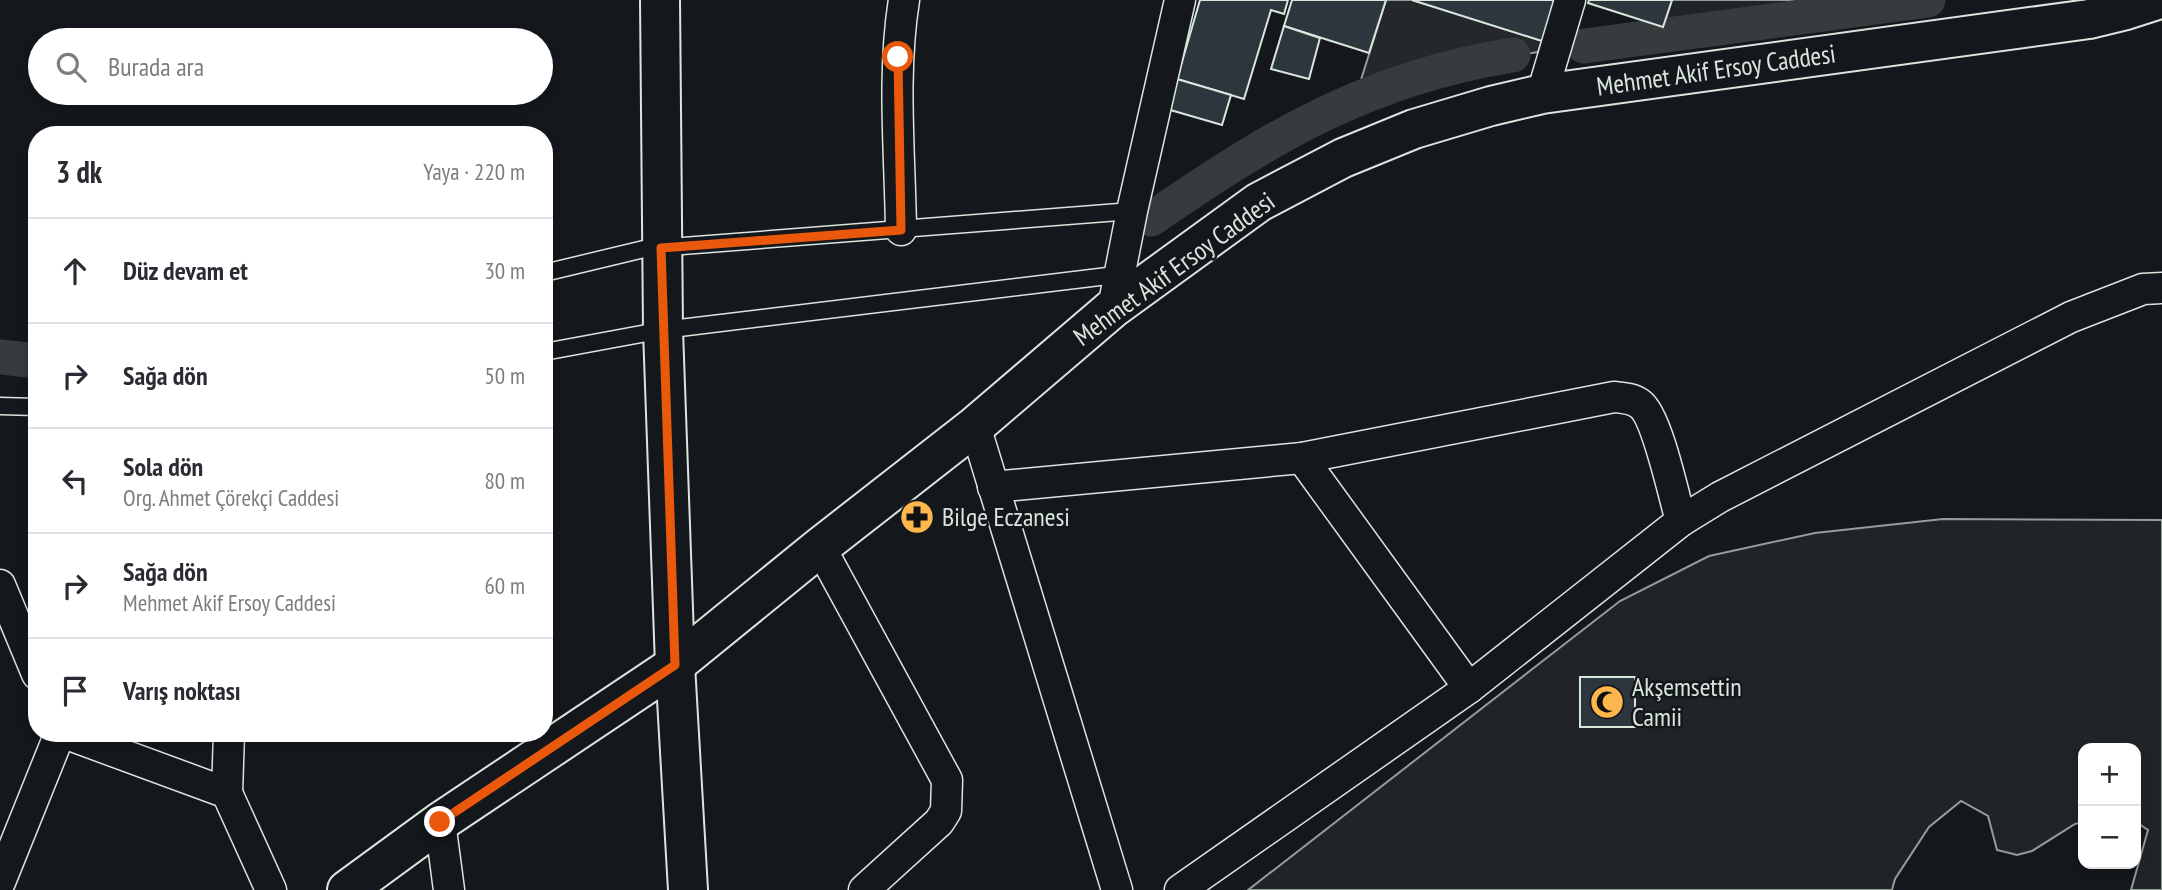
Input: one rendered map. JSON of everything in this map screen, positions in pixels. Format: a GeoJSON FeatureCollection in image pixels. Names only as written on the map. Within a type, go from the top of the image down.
{"type":"FeatureCollection","features":[{"type":"Feature","properties":{"kind":"street"},"geometry":{"type":"LineString","coordinates":[[660,0],[663,330],[675,665],[688,890]]}},
{"type":"Feature","properties":{"kind":"street"},"geometry":{"type":"LineString","coordinates":[[901,230],[898,57],[904,0]]}},
{"type":"Feature","properties":{"kind":"street"},"geometry":{"type":"LineString","coordinates":[[1116,292],[1180,0]]}},
{"type":"Feature","properties":{"kind":"street","name":"Mehmet Akif Ersoy Caddesi"},"geometry":{"type":"LineString","coordinates":[[347,890],[440,822],[675,665],[975,426],[1116,292],[1168,268],[1259,202],[1343,158],[1415,129],[1542,94],[2109,14],[2157,0]]}},
{"type":"Feature","properties":{"kind":"street"},"geometry":{"type":"LineString","coordinates":[[1542,94],[1567,7]]}},
{"type":"Feature","properties":{"kind":"street"},"geometry":{"type":"LineString","coordinates":[[1180,890],[1469,688],[1681,521],[1720,497],[2071,317],[2143,289],[2162,288]]}},
{"type":"Feature","properties":{"kind":"street"},"geometry":{"type":"LineString","coordinates":[[993,487],[1302,458],[1614,397],[1629,398],[1640,404],[1652,422],[1681,521]]}},
{"type":"Feature","properties":{"kind":"street"},"geometry":{"type":"LineString","coordinates":[[975,426],[1117,890]]}},
{"type":"Feature","properties":{"kind":"street"},"geometry":{"type":"LineString","coordinates":[[1302,458],[1469,688]]}},
{"type":"Feature","properties":{"kind":"street"},"geometry":{"type":"LineString","coordinates":[[820,547],[947,780],[946,811],[939,822],[864,890]]}},
{"type":"Feature","properties":{"kind":"street"},"geometry":{"type":"LineString","coordinates":[[0,585],[28,652]]}},
{"type":"Feature","properties":{"kind":"street"},"geometry":{"type":"LineString","coordinates":[[0,882],[58,742]]}},
{"type":"Feature","properties":{"kind":"street"},"geometry":{"type":"LineString","coordinates":[[87,742],[227,793]]}},
{"type":"Feature","properties":{"kind":"street"},"geometry":{"type":"LineString","coordinates":[[229,742],[227,793],[271,890]]}},
{"type":"Feature","properties":{"kind":"street"},"geometry":{"type":"LineString","coordinates":[[440,822],[449,890]]}},
{"type":"Feature","properties":{"kind":"lane"},"geometry":{"type":"LineString","coordinates":[[553,271],[619,254],[661,248],[1132,211]]}},
{"type":"Feature","properties":{"kind":"lane"},"geometry":{"type":"LineString","coordinates":[[553,350],[663,330],[1116,292]]}},
{"type":"Feature","properties":{"kind":"lane"},"geometry":{"type":"LineString","coordinates":[[0,406],[28,407]]}},
{"type":"Feature","properties":{"kind":"shaded area"},"geometry":{"type":"Polygon","coordinates":[[[1386,0],[1412,0],[1542,41],[1538,52],[1458,65],[1355,99],[1386,0]]]}},
{"type":"Feature","properties":{"kind":"shaded area"},"geometry":{"type":"Polygon","coordinates":[[[1672,0],[1901,0],[1663,27],[1672,0]]]}},
{"type":"Feature","properties":{"kind":"shaded area"},"geometry":{"type":"Polygon","coordinates":[[[1943,519],[2162,520],[2162,890],[2131,890],[2137,869],[2141,869],[2141,855],[2148,830],[2141,825],[2141,743],[2078,743],[2078,823],[2032,851],[2017,855],[1997,850],[1988,816],[1961,801],[1929,827],[1895,879],[1892,890],[1248,890],[1620,601],[1709,556],[1815,533],[1943,519]]]}},
{"type":"Feature","properties":{"kind":"building"},"geometry":{"type":"Polygon","coordinates":[[[1200,0],[1288,0],[1284,14],[1271,10],[1244,99],[1177,79],[1200,0]]]}},
{"type":"Feature","properties":{"kind":"building"},"geometry":{"type":"Polygon","coordinates":[[[1292,0],[1386,0],[1369,53],[1284,26],[1292,0]]]}},
{"type":"Feature","properties":{"kind":"building"},"geometry":{"type":"Polygon","coordinates":[[[1412,0],[1555,0],[1542,41],[1412,0]]]}},
{"type":"Feature","properties":{"kind":"building"},"geometry":{"type":"Polygon","coordinates":[[[1589,0],[1672,0],[1663,27],[1588,3],[1589,0]]]}},
{"type":"Feature","properties":{"kind":"building"},"geometry":{"type":"Polygon","coordinates":[[[1284,26],[1320,38],[1309,79],[1271,69],[1284,26]]]}},
{"type":"Feature","properties":{"kind":"building"},"geometry":{"type":"Polygon","coordinates":[[[1177,79],[1231,95],[1222,125],[1167,109],[1177,79]]]}},
{"type":"Feature","properties":{"kind":"building","name":"Akşemsettin Camii"},"geometry":{"type":"Polygon","coordinates":[[[1580,677],[1635,677],[1635,727],[1580,727],[1580,677]]]}},
{"type":"Feature","properties":{"kind":"waterway"},"geometry":{"type":"LineString","coordinates":[[1584,46],[1928,0]]}},
{"type":"Feature","properties":{"kind":"waterway"},"geometry":{"type":"LineString","coordinates":[[1151,219],[1280,137],[1366,95],[1461,65],[1513,55]]}},
{"type":"Feature","properties":{"kind":"waterway"},"geometry":{"type":"LineString","coordinates":[[0,357],[28,360]]}},
{"type":"Feature","properties":{"kind":"place","name":"Bilge Eczanesi"},"geometry":{"type":"Point","coordinates":[917,517]}},
{"type":"Feature","properties":{"kind":"place","name":"Akşemsettin Camii"},"geometry":{"type":"Point","coordinates":[1607,702]}},
{"type":"Feature","properties":{"kind":"route"},"geometry":{"type":"LineString","coordinates":[[440,822],[675,665],[661,248],[901,230],[898,57]]}}]}
